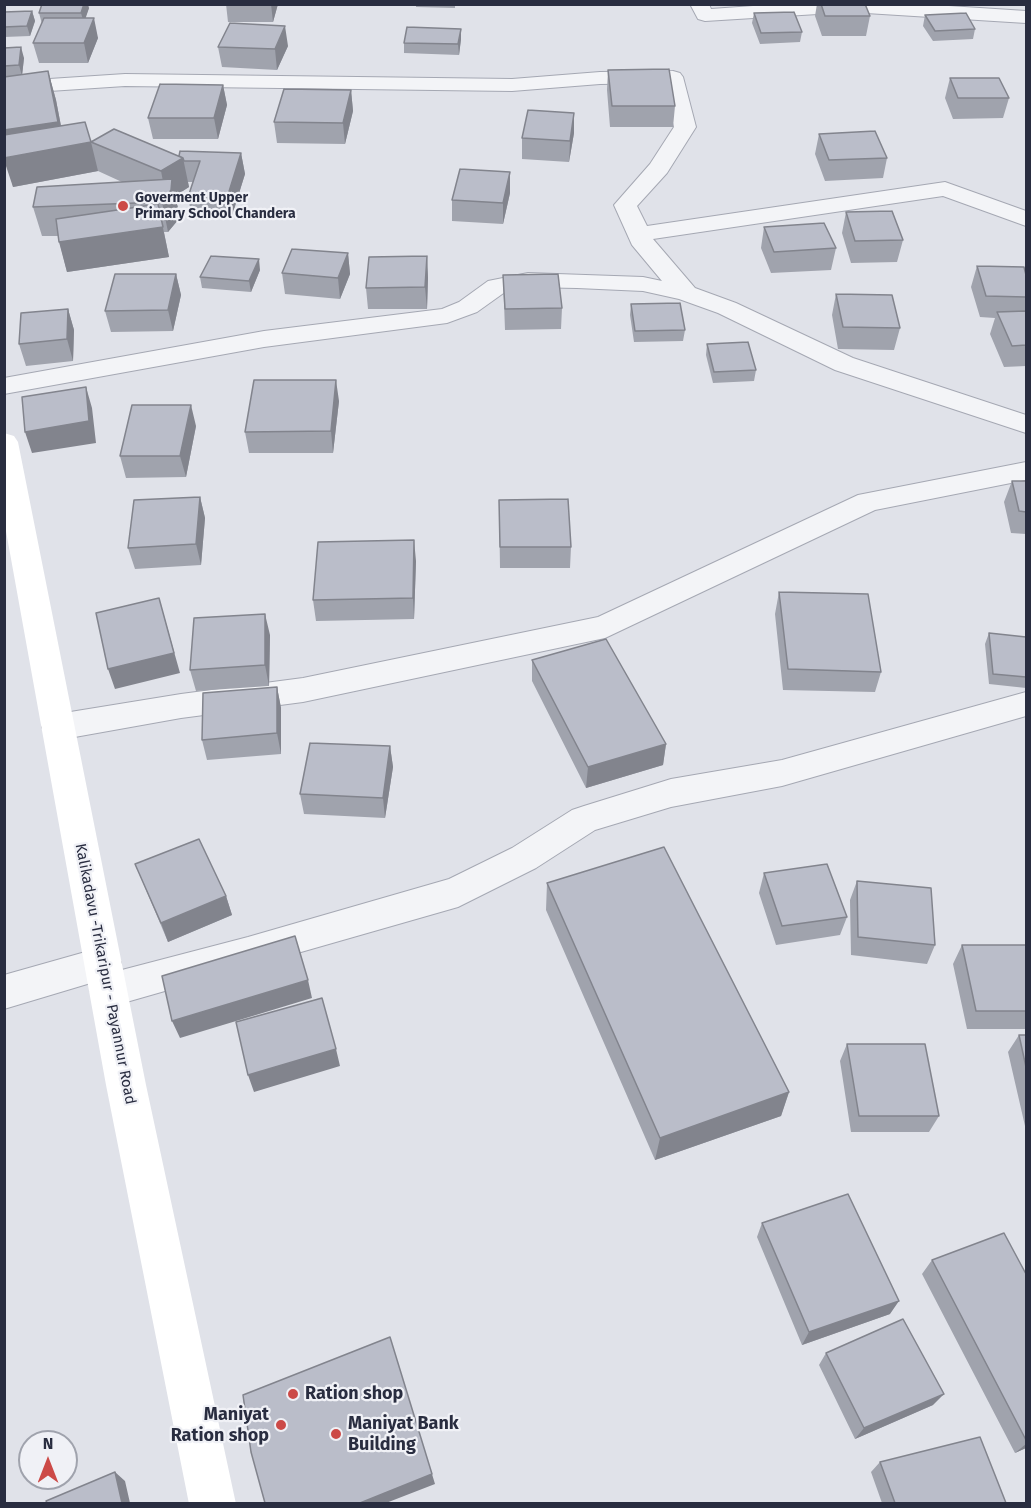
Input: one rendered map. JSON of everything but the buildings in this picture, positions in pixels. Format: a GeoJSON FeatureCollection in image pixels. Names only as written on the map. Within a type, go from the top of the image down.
{"type":"FeatureCollection","features":[{"type":"Feature","properties":{"kind":"main road","name":"Kalikadavu -Trikaripur - Payannur Road"},"geometry":{"type":"LineString","coordinates":[[4,442],[106,976],[213,1503]]}},
{"type":"Feature","properties":{"kind":"street"},"geometry":{"type":"LineString","coordinates":[[699,4],[705,15],[850,6],[1026,17]]}},
{"type":"Feature","properties":{"kind":"street"},"geometry":{"type":"LineString","coordinates":[[4,88],[125,80],[492,85],[600,78],[673,77],[685,127],[659,168],[625,205],[644,245],[686,293]]}},
{"type":"Feature","properties":{"kind":"street"},"geometry":{"type":"LineString","coordinates":[[639,234],[945,189],[1026,219]]}},
{"type":"Feature","properties":{"kind":"street"},"geometry":{"type":"LineString","coordinates":[[4,386],[264,339],[447,316],[468,307],[498,286],[528,280],[643,284],[686,293],[727,308],[844,364],[1026,424]]}},
{"type":"Feature","properties":{"kind":"street"},"geometry":{"type":"LineString","coordinates":[[58,727],[181,706],[303,690],[604,627],[868,502],[1026,471]]}},
{"type":"Feature","properties":{"kind":"street"},"geometry":{"type":"LineString","coordinates":[[4,992],[248,953],[458,892],[524,858],[584,820],[671,793],[783,773],[1026,704]]}},
{"type":"Feature","properties":{"kind":"place","name":"Goverment Upper Primary School Chandera"},"geometry":{"type":"Point","coordinates":[123,206]}},
{"type":"Feature","properties":{"kind":"place","name":"Ration shop"},"geometry":{"type":"Point","coordinates":[293,1394]}},
{"type":"Feature","properties":{"kind":"place","name":"Maniyat Ration shop"},"geometry":{"type":"Point","coordinates":[281,1425]}},
{"type":"Feature","properties":{"kind":"place","name":"Maniyat Bank Building"},"geometry":{"type":"Point","coordinates":[336,1434]}}]}
